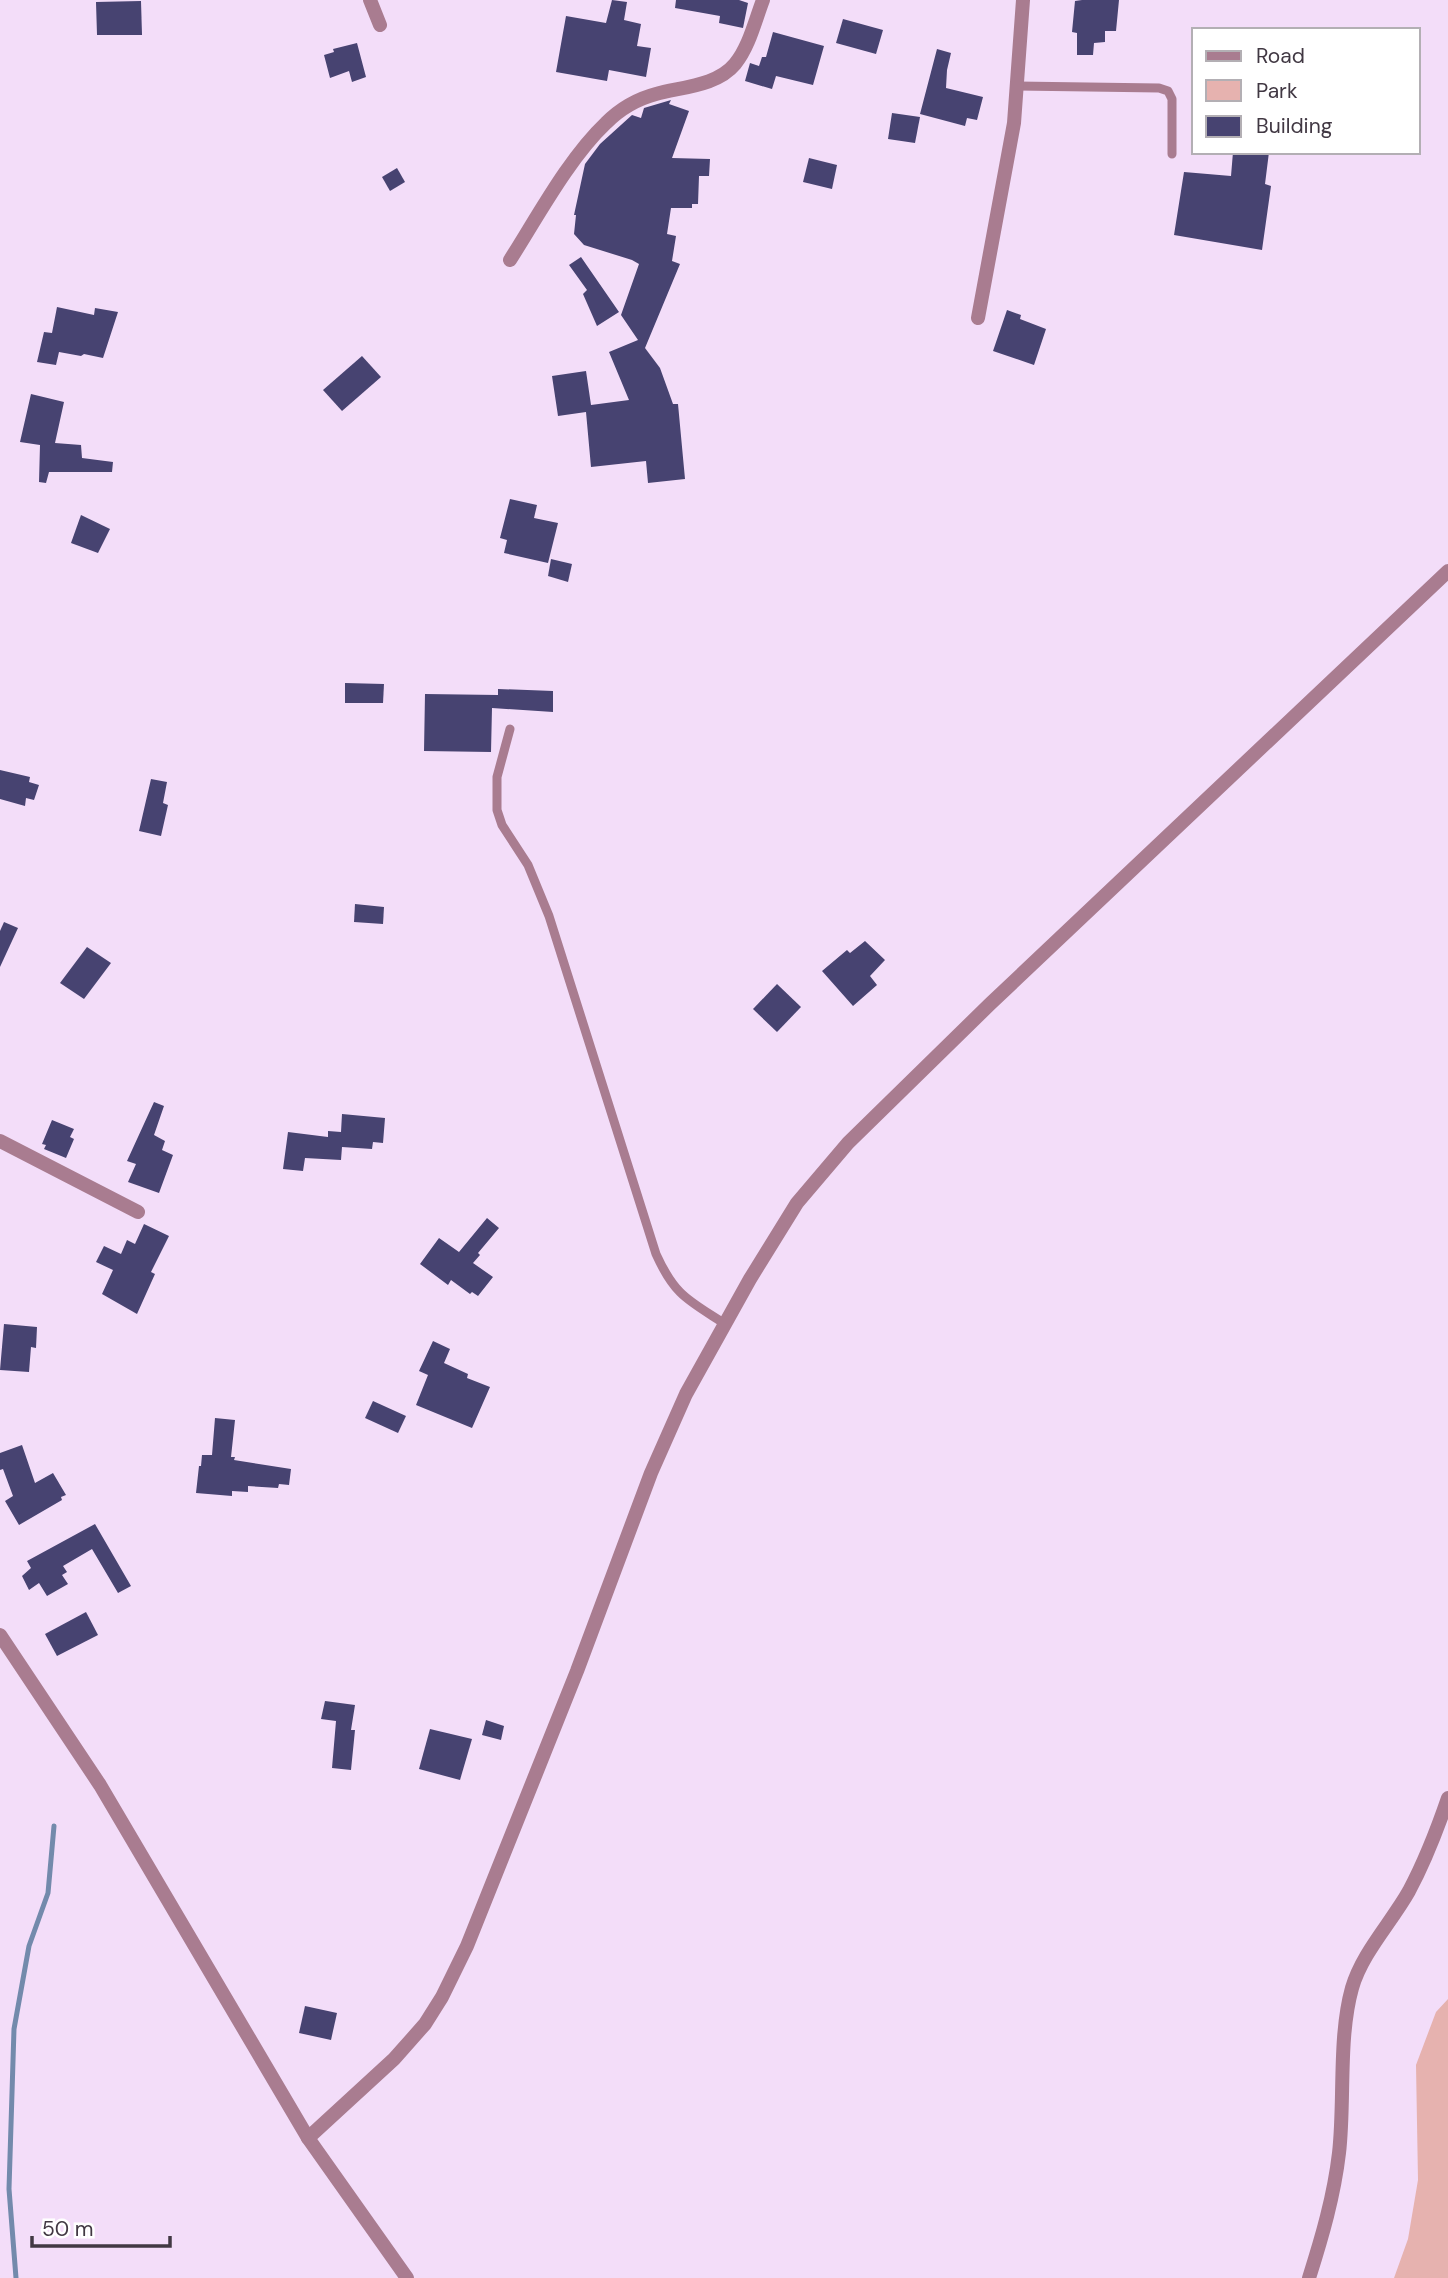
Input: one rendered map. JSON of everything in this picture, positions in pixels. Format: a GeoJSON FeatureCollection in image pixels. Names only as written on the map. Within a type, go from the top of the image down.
{"type":"FeatureCollection","features":[{"type":"Feature","properties":{"kind":"street"},"geometry":{"type":"LineString","coordinates":[[370,0],[380,25]]}},
{"type":"Feature","properties":{"kind":"street"},"geometry":{"type":"LineString","coordinates":[[510,260],[582,149],[606,123],[631,103],[655,94],[699,84],[729,71],[746,45],[762,0]]}},
{"type":"Feature","properties":{"kind":"street"},"geometry":{"type":"LineString","coordinates":[[978,318],[1005,179],[1017,86],[1023,0]]}},
{"type":"Feature","properties":{"kind":"street"},"geometry":{"type":"LineString","coordinates":[[308,2138],[394,2059],[425,2024],[442,1997],[467,1946],[572,1684],[651,1473],[686,1394],[797,1203],[848,1143],[990,1004],[1448,570]]}},
{"type":"Feature","properties":{"kind":"street"},"geometry":{"type":"LineString","coordinates":[[0,1141],[138,1212]]}},
{"type":"Feature","properties":{"kind":"street"},"geometry":{"type":"LineString","coordinates":[[0,1635],[100,1785],[308,2138],[407,2278]]}},
{"type":"Feature","properties":{"kind":"street"},"geometry":{"type":"LineString","coordinates":[[1310,2278],[1329,2212],[1339,2152],[1352,1990],[1358,1971],[1409,1892],[1433,1842],[1448,1798]]}},
{"type":"Feature","properties":{"kind":"lane"},"geometry":{"type":"LineString","coordinates":[[1017,86],[1159,88],[1168,91],[1172,99],[1172,154]]}},
{"type":"Feature","properties":{"kind":"lane"},"geometry":{"type":"LineString","coordinates":[[510,729],[497,777],[497,810],[502,825],[528,865],[549,916],[656,1254],[666,1276],[680,1295],[725,1324]]}},
{"type":"Feature","properties":{"kind":"green space"},"geometry":{"type":"Polygon","coordinates":[[[1448,1999],[1448,2278],[1394,2278],[1408,2239],[1418,2180],[1416,2065],[1436,2012],[1448,1999]]]}},
{"type":"Feature","properties":{"kind":"building"},"geometry":{"type":"Polygon","coordinates":[[[612,0],[627,2],[624,20],[641,24],[637,46],[651,48],[646,77],[609,70],[607,81],[556,72],[566,16],[606,23],[612,0]]]}},
{"type":"Feature","properties":{"kind":"building"},"geometry":{"type":"Polygon","coordinates":[[[676,0],[739,0],[748,3],[743,28],[719,23],[720,16],[675,8],[676,0]]]}},
{"type":"Feature","properties":{"kind":"building"},"geometry":{"type":"Polygon","coordinates":[[[1119,0],[1116,31],[1105,31],[1105,42],[1094,43],[1093,55],[1077,55],[1077,33],[1072,32],[1075,1],[1119,0]]]}},
{"type":"Feature","properties":{"kind":"building"},"geometry":{"type":"Polygon","coordinates":[[[141,1],[142,35],[97,35],[96,2],[141,1]]]}},
{"type":"Feature","properties":{"kind":"building"},"geometry":{"type":"Polygon","coordinates":[[[843,19],[883,30],[876,54],[836,43],[843,19]]]}},
{"type":"Feature","properties":{"kind":"building"},"geometry":{"type":"Polygon","coordinates":[[[773,32],[824,46],[813,85],[776,76],[772,89],[745,81],[750,63],[759,66],[762,57],[766,57],[773,32]]]}},
{"type":"Feature","properties":{"kind":"building"},"geometry":{"type":"Polygon","coordinates":[[[357,43],[366,77],[352,82],[349,71],[330,78],[324,55],[334,52],[333,49],[357,43]]]}},
{"type":"Feature","properties":{"kind":"building"},"geometry":{"type":"Polygon","coordinates":[[[937,49],[951,53],[946,88],[983,97],[977,120],[967,118],[965,126],[920,114],[937,49]]]}},
{"type":"Feature","properties":{"kind":"building"},"geometry":{"type":"Polygon","coordinates":[[[671,100],[669,104],[689,111],[672,158],[710,159],[709,176],[699,176],[698,204],[692,204],[692,208],[671,208],[667,234],[676,236],[672,261],[680,264],[645,348],[660,368],[673,404],[678,404],[685,479],[648,483],[646,461],[591,467],[586,412],[558,416],[552,376],[586,371],[591,405],[629,400],[609,352],[638,340],[621,315],[639,264],[584,245],[574,234],[574,215],[585,164],[600,144],[632,115],[641,118],[644,108],[671,100]]]}},
{"type":"Feature","properties":{"kind":"building"},"geometry":{"type":"Polygon","coordinates":[[[892,113],[920,117],[915,143],[888,139],[892,113]]]}},
{"type":"Feature","properties":{"kind":"building"},"geometry":{"type":"Polygon","coordinates":[[[1233,154],[1269,154],[1265,184],[1271,186],[1262,250],[1174,235],[1184,172],[1231,176],[1233,154]]]}},
{"type":"Feature","properties":{"kind":"building"},"geometry":{"type":"Polygon","coordinates":[[[809,158],[837,165],[832,189],[803,182],[809,158]]]}},
{"type":"Feature","properties":{"kind":"building"},"geometry":{"type":"Polygon","coordinates":[[[397,168],[405,182],[390,191],[382,177],[397,168]]]}},
{"type":"Feature","properties":{"kind":"building"},"geometry":{"type":"Polygon","coordinates":[[[581,257],[619,312],[597,326],[583,294],[587,290],[569,265],[581,257]]]}},
{"type":"Feature","properties":{"kind":"building"},"geometry":{"type":"Polygon","coordinates":[[[57,307],[94,315],[95,308],[118,312],[103,358],[59,352],[56,365],[37,362],[44,332],[52,333],[57,307]]]}},
{"type":"Feature","properties":{"kind":"building"},"geometry":{"type":"Polygon","coordinates":[[[1007,310],[1021,315],[1020,319],[1046,329],[1034,365],[993,351],[1007,310]]]}},
{"type":"Feature","properties":{"kind":"building"},"geometry":{"type":"Polygon","coordinates":[[[362,356],[381,377],[342,411],[323,390],[362,356]]]}},
{"type":"Feature","properties":{"kind":"building"},"geometry":{"type":"Polygon","coordinates":[[[31,394],[64,402],[55,443],[81,445],[82,458],[113,462],[112,472],[49,472],[46,483],[39,482],[40,445],[20,442],[31,394]]]}},
{"type":"Feature","properties":{"kind":"building"},"geometry":{"type":"Polygon","coordinates":[[[510,499],[537,505],[534,518],[558,523],[548,563],[504,553],[507,540],[500,538],[510,499]]]}},
{"type":"Feature","properties":{"kind":"building"},"geometry":{"type":"Polygon","coordinates":[[[81,515],[110,529],[98,553],[71,543],[81,515]]]}},
{"type":"Feature","properties":{"kind":"building"},"geometry":{"type":"Polygon","coordinates":[[[551,559],[572,564],[568,582],[548,576],[551,559]]]}},
{"type":"Feature","properties":{"kind":"building"},"geometry":{"type":"Polygon","coordinates":[[[345,683],[384,684],[383,703],[345,703],[345,683]]]}},
{"type":"Feature","properties":{"kind":"building"},"geometry":{"type":"Polygon","coordinates":[[[498,689],[553,691],[553,712],[492,708],[491,752],[424,751],[425,694],[498,695],[498,689]]]}},
{"type":"Feature","properties":{"kind":"building"},"geometry":{"type":"Polygon","coordinates":[[[0,770],[30,777],[29,782],[39,785],[34,800],[26,798],[25,806],[0,799],[0,770]]]}},
{"type":"Feature","properties":{"kind":"building"},"geometry":{"type":"Polygon","coordinates":[[[151,779],[167,782],[163,803],[168,805],[161,836],[139,831],[151,779]]]}},
{"type":"Feature","properties":{"kind":"building"},"geometry":{"type":"Polygon","coordinates":[[[355,904],[384,907],[383,924],[354,922],[355,904]]]}},
{"type":"Feature","properties":{"kind":"building"},"geometry":{"type":"Polygon","coordinates":[[[4,922],[18,928],[0,967],[0,931],[4,922]]]}},
{"type":"Feature","properties":{"kind":"building"},"geometry":{"type":"Polygon","coordinates":[[[865,941],[885,960],[870,976],[877,985],[853,1006],[822,971],[847,950],[850,953],[865,941]]]}},
{"type":"Feature","properties":{"kind":"building"},"geometry":{"type":"Polygon","coordinates":[[[87,947],[111,963],[84,999],[60,983],[87,947]]]}},
{"type":"Feature","properties":{"kind":"building"},"geometry":{"type":"Polygon","coordinates":[[[777,984],[801,1007],[777,1032],[753,1009],[777,984]]]}},
{"type":"Feature","properties":{"kind":"building"},"geometry":{"type":"Polygon","coordinates":[[[154,1102],[164,1106],[154,1135],[165,1141],[162,1150],[173,1155],[159,1193],[128,1182],[136,1164],[127,1161],[154,1102]]]}},
{"type":"Feature","properties":{"kind":"building"},"geometry":{"type":"Polygon","coordinates":[[[342,1114],[385,1118],[383,1143],[373,1142],[372,1149],[342,1147],[341,1160],[305,1158],[303,1171],[283,1169],[288,1132],[328,1137],[328,1131],[341,1132],[342,1114]]]}},
{"type":"Feature","properties":{"kind":"building"},"geometry":{"type":"Polygon","coordinates":[[[52,1120],[74,1129],[70,1137],[74,1139],[66,1158],[44,1149],[46,1145],[42,1144],[52,1120]]]}},
{"type":"Feature","properties":{"kind":"building"},"geometry":{"type":"Polygon","coordinates":[[[487,1218],[499,1228],[473,1263],[493,1277],[478,1296],[472,1292],[470,1294],[451,1280],[448,1285],[420,1264],[439,1238],[459,1252],[487,1218]]]}},
{"type":"Feature","properties":{"kind":"building"},"geometry":{"type":"Polygon","coordinates":[[[144,1224],[169,1236],[151,1272],[155,1274],[137,1314],[102,1294],[113,1270],[96,1262],[104,1246],[121,1254],[127,1240],[135,1244],[144,1224]]]}},
{"type":"Feature","properties":{"kind":"building"},"geometry":{"type":"Polygon","coordinates":[[[4,1324],[37,1327],[36,1348],[31,1347],[29,1372],[0,1370],[4,1324]]]}},
{"type":"Feature","properties":{"kind":"building"},"geometry":{"type":"Polygon","coordinates":[[[433,1341],[450,1349],[444,1363],[468,1374],[467,1378],[490,1387],[472,1428],[416,1405],[428,1375],[419,1371],[433,1341]]]}},
{"type":"Feature","properties":{"kind":"building"},"geometry":{"type":"Polygon","coordinates":[[[373,1401],[406,1416],[398,1433],[365,1418],[373,1401]]]}},
{"type":"Feature","properties":{"kind":"building"},"geometry":{"type":"Polygon","coordinates":[[[215,1418],[235,1420],[231,1457],[235,1457],[234,1460],[291,1469],[289,1485],[279,1484],[278,1488],[248,1486],[248,1492],[232,1491],[232,1496],[196,1493],[202,1455],[212,1455],[215,1418]]]}},
{"type":"Feature","properties":{"kind":"building"},"geometry":{"type":"Polygon","coordinates":[[[22,1445],[35,1483],[53,1473],[66,1495],[19,1525],[5,1501],[13,1496],[3,1469],[0,1470],[0,1453],[22,1445]]]}},
{"type":"Feature","properties":{"kind":"building"},"geometry":{"type":"Polygon","coordinates":[[[95,1524],[131,1586],[118,1593],[92,1549],[63,1566],[67,1572],[62,1575],[68,1584],[47,1596],[39,1583],[29,1590],[22,1576],[31,1568],[27,1561],[95,1524]]]}},
{"type":"Feature","properties":{"kind":"building"},"geometry":{"type":"Polygon","coordinates":[[[86,1612],[98,1635],[57,1656],[45,1634],[86,1612]]]}},
{"type":"Feature","properties":{"kind":"building"},"geometry":{"type":"Polygon","coordinates":[[[325,1701],[355,1705],[351,1730],[355,1730],[351,1770],[332,1768],[336,1721],[321,1719],[325,1701]]]}},
{"type":"Feature","properties":{"kind":"building"},"geometry":{"type":"Polygon","coordinates":[[[486,1720],[504,1726],[501,1740],[482,1735],[486,1720]]]}},
{"type":"Feature","properties":{"kind":"building"},"geometry":{"type":"Polygon","coordinates":[[[430,1729],[472,1739],[460,1780],[419,1769],[430,1729]]]}},
{"type":"Feature","properties":{"kind":"building"},"geometry":{"type":"Polygon","coordinates":[[[305,2006],[337,2013],[331,2040],[299,2033],[305,2006]]]}},
{"type":"Feature","properties":{"kind":"waterway"},"geometry":{"type":"LineString","coordinates":[[16,2278],[9,2189],[14,2029],[29,1946],[48,1893],[54,1826]]}}]}
